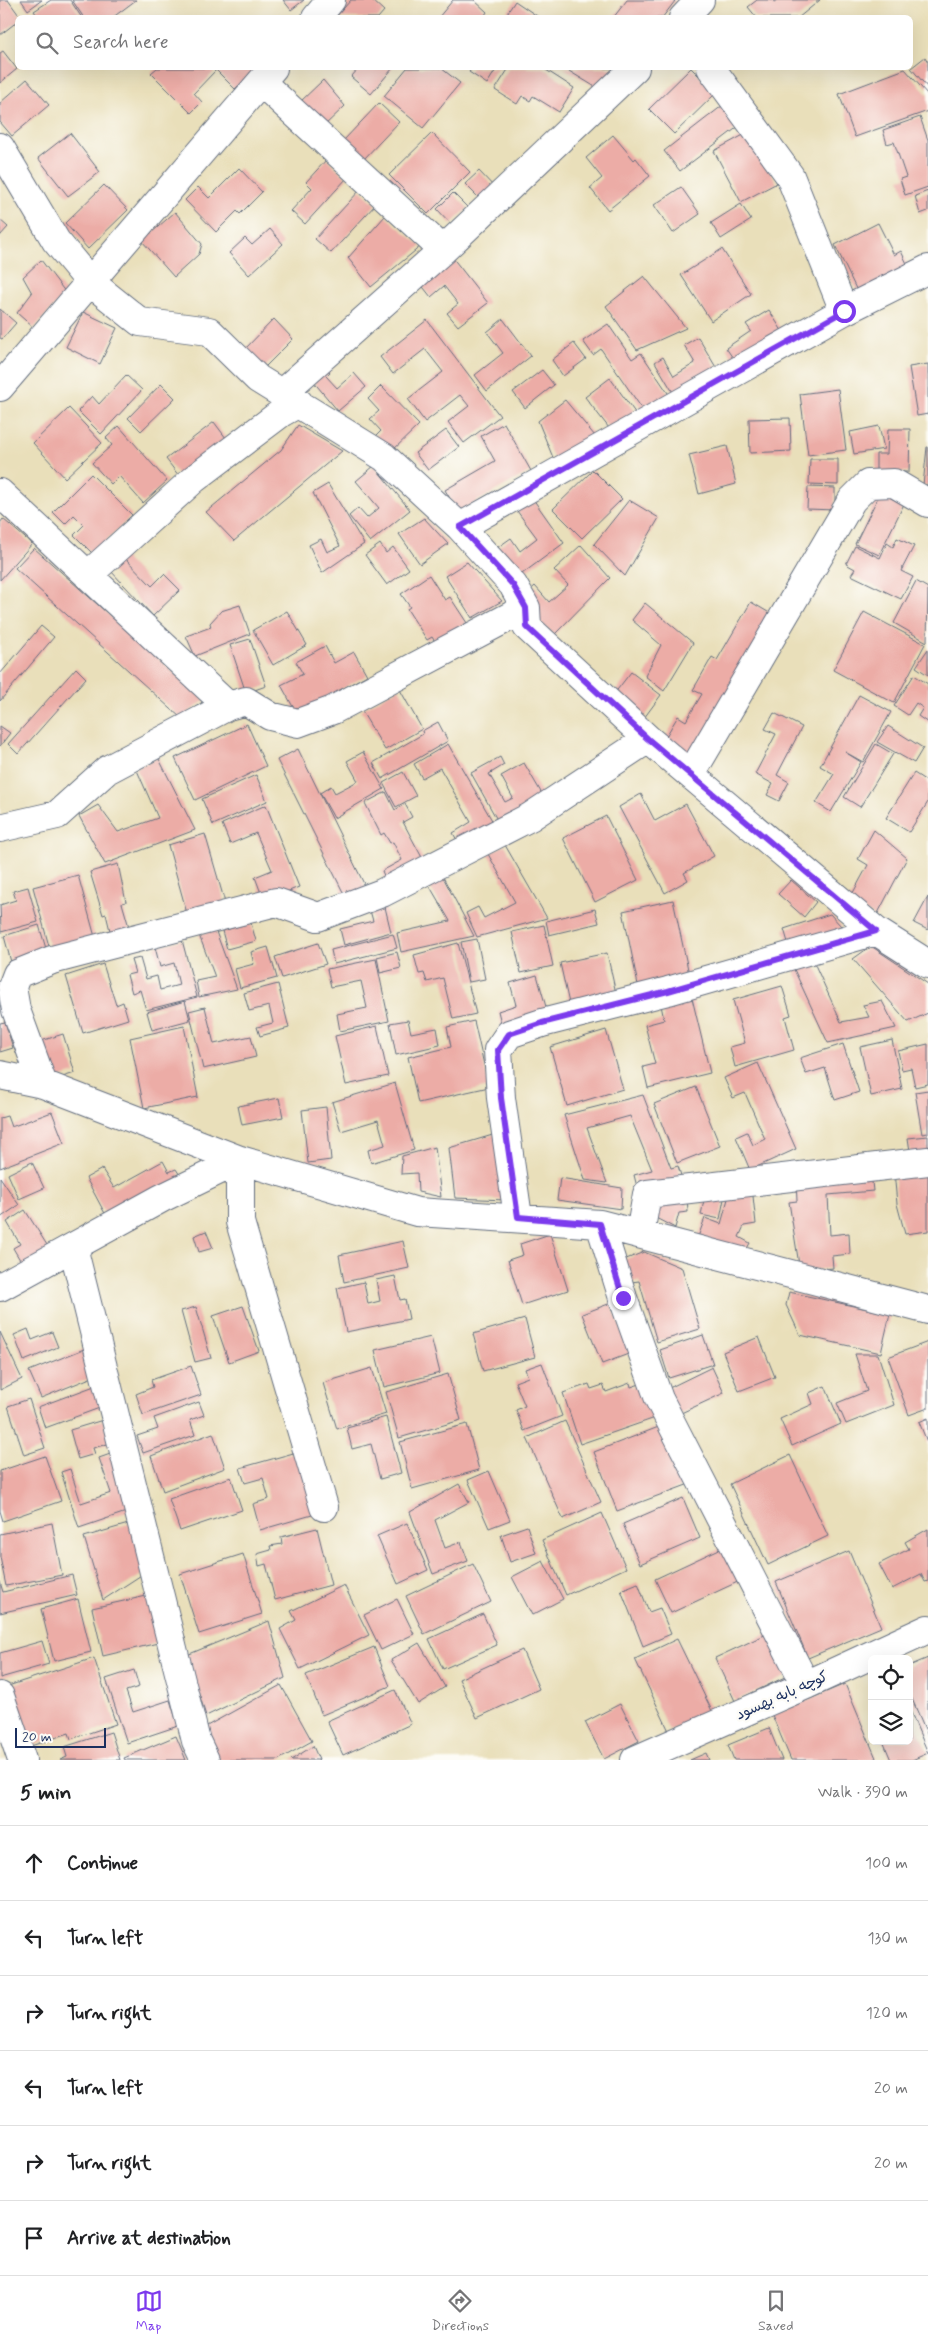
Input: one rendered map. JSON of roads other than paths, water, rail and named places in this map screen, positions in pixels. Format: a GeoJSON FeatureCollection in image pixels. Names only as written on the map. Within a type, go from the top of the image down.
{"type":"FeatureCollection","features":[{"type":"Feature","properties":{"kind":"street"},"geometry":{"type":"LineString","coordinates":[[318,15],[331,0]]}},
{"type":"Feature","properties":{"kind":"street"},"geometry":{"type":"LineString","coordinates":[[686,15],[700,0]]}},
{"type":"Feature","properties":{"kind":"street"},"geometry":{"type":"LineString","coordinates":[[88,575],[194,479],[281,413],[290,398],[632,70]]}},
{"type":"Feature","properties":{"kind":"street"},"geometry":{"type":"LineString","coordinates":[[712,70],[790,176],[844,311]]}},
{"type":"Feature","properties":{"kind":"street"},"geometry":{"type":"LineString","coordinates":[[0,387],[267,75],[443,250]]}},
{"type":"Feature","properties":{"kind":"street"},"geometry":{"type":"LineString","coordinates":[[4,163],[56,241],[90,282],[140,322],[209,331],[258,379],[384,457],[460,527],[513,585],[526,608],[527,627],[648,739],[876,931],[928,964]]}},
{"type":"Feature","properties":{"kind":"street"},"geometry":{"type":"LineString","coordinates":[[460,527],[844,311],[928,269]]}},
{"type":"Feature","properties":{"kind":"street"},"geometry":{"type":"LineString","coordinates":[[691,774],[852,500],[868,484],[894,483],[928,503]]}},
{"type":"Feature","properties":{"kind":"street"},"geometry":{"type":"LineString","coordinates":[[0,493],[228,706]]}},
{"type":"Feature","properties":{"kind":"street"},"geometry":{"type":"LineString","coordinates":[[0,828],[57,815],[107,770],[228,706],[246,701],[270,716],[298,723],[333,710],[526,608]]}},
{"type":"Feature","properties":{"kind":"street"},"geometry":{"type":"LineString","coordinates":[[43,1084],[16,1010],[12,987],[17,974],[52,960],[276,902],[318,917],[382,893],[530,817],[648,739]]}},
{"type":"Feature","properties":{"kind":"street"},"geometry":{"type":"LineString","coordinates":[[518,1217],[501,1098],[498,1050],[509,1034],[542,1023],[668,991],[876,931]]}},
{"type":"Feature","properties":{"kind":"street"},"geometry":{"type":"LineString","coordinates":[[0,1075],[43,1084],[240,1160],[417,1212],[518,1217],[600,1224],[928,1310]]}},
{"type":"Feature","properties":{"kind":"street"},"geometry":{"type":"LineString","coordinates":[[0,1288],[162,1198],[240,1160]]}},
{"type":"Feature","properties":{"kind":"street"},"geometry":{"type":"LineString","coordinates":[[240,1160],[240,1222],[324,1507]]}},
{"type":"Feature","properties":{"kind":"street"},"geometry":{"type":"LineString","coordinates":[[640,1234],[647,1194],[928,1161]]}},
{"type":"Feature","properties":{"kind":"street"},"geometry":{"type":"LineString","coordinates":[[600,1224],[623,1298],[659,1399],[806,1685]]}},
{"type":"Feature","properties":{"kind":"street"},"geometry":{"type":"LineString","coordinates":[[73,1248],[196,1741],[205,1760]]}},
{"type":"Feature","properties":{"kind":"street","name":"کوچه بابه بهسود"},"geometry":{"type":"LineString","coordinates":[[635,1760],[928,1629]]}},
{"type":"Feature","properties":{"kind":"street"},"geometry":{"type":"LineString","coordinates":[[0,1696],[22,1760]]}}]}
